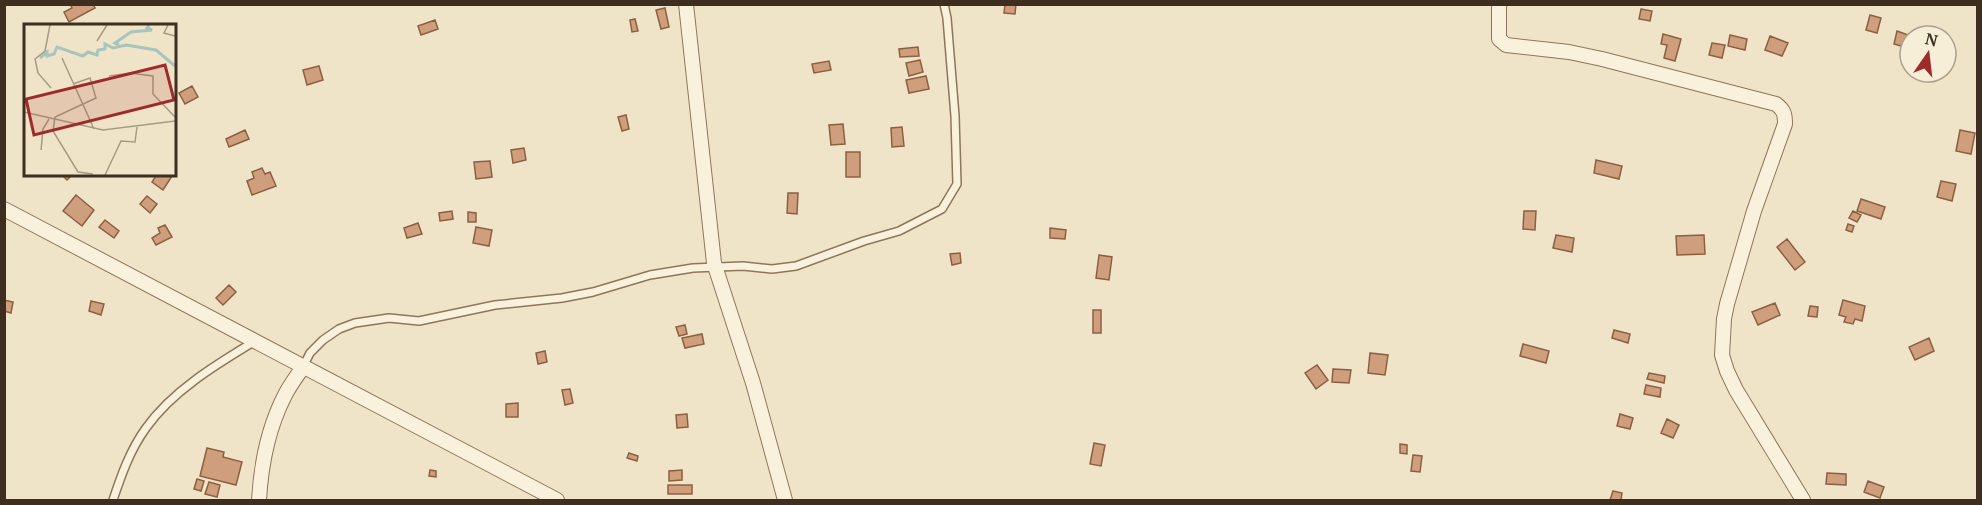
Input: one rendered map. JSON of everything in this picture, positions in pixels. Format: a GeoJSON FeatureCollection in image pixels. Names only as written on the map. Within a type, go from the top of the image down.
{"type":"FeatureCollection","features":[{"type":"Feature","properties":{"kind":"street"},"geometry":{"type":"LineString","coordinates":[[686,4],[716,267],[753,383],[785,501]]}},
{"type":"Feature","properties":{"kind":"street"},"geometry":{"type":"LineString","coordinates":[[1499,4],[1499,39],[1506,45],[1569,52],[1602,59],[1776,104],[1782,108],[1785,114],[1785,124],[1754,211],[1727,304],[1722,355],[1736,390],[1803,501]]}},
{"type":"Feature","properties":{"kind":"street"},"geometry":{"type":"LineString","coordinates":[[4,208],[557,501]]}},
{"type":"Feature","properties":{"kind":"street"},"geometry":{"type":"LineString","coordinates":[[259,501],[261,477],[272,426],[285,394],[303,367]]}},
{"type":"Feature","properties":{"kind":"lane"},"geometry":{"type":"LineString","coordinates":[[303,367],[310,353],[323,339],[355,323],[389,318],[418,321],[495,305],[562,298],[650,276],[693,268],[743,266],[772,269],[796,266],[899,231],[942,208],[957,184],[955,116],[944,4]]}},
{"type":"Feature","properties":{"kind":"lane"},"geometry":{"type":"LineString","coordinates":[[113,501],[129,456],[146,428],[189,385],[255,341]]}},
{"type":"Feature","properties":{"kind":"building"},"geometry":{"type":"Polygon","coordinates":[[[70,4],[93,4],[95,8],[69,22],[64,12],[72,8],[70,4]]]}},
{"type":"Feature","properties":{"kind":"building"},"geometry":{"type":"Polygon","coordinates":[[[1005,4],[1016,4],[1015,14],[1004,13],[1005,4]]]}},
{"type":"Feature","properties":{"kind":"building"},"geometry":{"type":"Polygon","coordinates":[[[665,8],[669,27],[661,29],[656,10],[665,8]]]}},
{"type":"Feature","properties":{"kind":"building"},"geometry":{"type":"Polygon","coordinates":[[[1641,9],[1652,11],[1650,21],[1639,19],[1641,9]]]}},
{"type":"Feature","properties":{"kind":"building"},"geometry":{"type":"Polygon","coordinates":[[[1870,15],[1881,18],[1877,33],[1866,30],[1870,15]]]}},
{"type":"Feature","properties":{"kind":"building"},"geometry":{"type":"Polygon","coordinates":[[[635,19],[638,31],[632,32],[630,20],[635,19]]]}},
{"type":"Feature","properties":{"kind":"building"},"geometry":{"type":"Polygon","coordinates":[[[435,20],[438,29],[421,35],[418,26],[435,20]]]}},
{"type":"Feature","properties":{"kind":"building"},"geometry":{"type":"Polygon","coordinates":[[[1897,31],[1898,45],[1894,44],[1897,31]]]}},
{"type":"Feature","properties":{"kind":"building"},"geometry":{"type":"Polygon","coordinates":[[[1663,34],[1681,39],[1675,61],[1664,58],[1667,45],[1661,44],[1663,34]]]}},
{"type":"Feature","properties":{"kind":"building"},"geometry":{"type":"Polygon","coordinates":[[[1730,35],[1747,39],[1745,50],[1728,46],[1730,35]]]}},
{"type":"Feature","properties":{"kind":"building"},"geometry":{"type":"Polygon","coordinates":[[[1770,36],[1788,43],[1782,56],[1765,50],[1770,36]]]}},
{"type":"Feature","properties":{"kind":"building"},"geometry":{"type":"Polygon","coordinates":[[[1712,43],[1725,45],[1722,58],[1709,55],[1712,43]]]}},
{"type":"Feature","properties":{"kind":"building"},"geometry":{"type":"Polygon","coordinates":[[[918,47],[919,56],[900,57],[899,49],[918,47]]]}},
{"type":"Feature","properties":{"kind":"building"},"geometry":{"type":"Polygon","coordinates":[[[920,60],[923,72],[909,76],[906,63],[920,60]]]}},
{"type":"Feature","properties":{"kind":"building"},"geometry":{"type":"Polygon","coordinates":[[[829,61],[831,70],[814,73],[812,64],[829,61]]]}},
{"type":"Feature","properties":{"kind":"building"},"geometry":{"type":"Polygon","coordinates":[[[319,66],[323,80],[307,85],[303,70],[319,66]]]}},
{"type":"Feature","properties":{"kind":"building"},"geometry":{"type":"Polygon","coordinates":[[[926,76],[929,89],[909,93],[906,80],[926,76]]]}},
{"type":"Feature","properties":{"kind":"building"},"geometry":{"type":"Polygon","coordinates":[[[192,86],[198,97],[185,104],[179,93],[192,86]]]}},
{"type":"Feature","properties":{"kind":"building"},"geometry":{"type":"Polygon","coordinates":[[[626,115],[629,129],[622,131],[618,117],[626,115]]]}},
{"type":"Feature","properties":{"kind":"building"},"geometry":{"type":"Polygon","coordinates":[[[843,124],[845,144],[831,145],[829,125],[843,124]]]}},
{"type":"Feature","properties":{"kind":"building"},"geometry":{"type":"Polygon","coordinates":[[[902,127],[904,146],[892,147],[891,128],[902,127]]]}},
{"type":"Feature","properties":{"kind":"building"},"geometry":{"type":"Polygon","coordinates":[[[245,130],[249,139],[229,147],[226,139],[245,130]]]}},
{"type":"Feature","properties":{"kind":"building"},"geometry":{"type":"Polygon","coordinates":[[[1960,130],[1975,133],[1971,154],[1956,151],[1960,130]]]}},
{"type":"Feature","properties":{"kind":"building"},"geometry":{"type":"Polygon","coordinates":[[[524,148],[526,160],[513,163],[511,150],[524,148]]]}},
{"type":"Feature","properties":{"kind":"building"},"geometry":{"type":"Polygon","coordinates":[[[846,152],[860,152],[860,177],[846,177],[846,152]]]}},
{"type":"Feature","properties":{"kind":"building"},"geometry":{"type":"Polygon","coordinates":[[[1596,160],[1622,166],[1619,179],[1594,173],[1596,160]]]}},
{"type":"Feature","properties":{"kind":"building"},"geometry":{"type":"Polygon","coordinates":[[[490,161],[492,177],[476,179],[474,162],[490,161]]]}},
{"type":"Feature","properties":{"kind":"building"},"geometry":{"type":"Polygon","coordinates":[[[262,168],[265,174],[270,172],[276,186],[252,195],[247,181],[254,178],[252,172],[262,168]]]}},
{"type":"Feature","properties":{"kind":"building"},"geometry":{"type":"Polygon","coordinates":[[[156,176],[172,176],[163,190],[152,182],[156,176]]]}},
{"type":"Feature","properties":{"kind":"building"},"geometry":{"type":"Polygon","coordinates":[[[1941,181],[1956,184],[1952,201],[1937,197],[1941,181]]]}},
{"type":"Feature","properties":{"kind":"building"},"geometry":{"type":"Polygon","coordinates":[[[788,193],[798,193],[797,214],[787,213],[788,193]]]}},
{"type":"Feature","properties":{"kind":"building"},"geometry":{"type":"Polygon","coordinates":[[[76,195],[94,210],[82,226],[63,211],[76,195]]]}},
{"type":"Feature","properties":{"kind":"building"},"geometry":{"type":"Polygon","coordinates":[[[147,196],[157,204],[150,213],[140,204],[147,196]]]}},
{"type":"Feature","properties":{"kind":"building"},"geometry":{"type":"Polygon","coordinates":[[[1861,199],[1885,207],[1881,219],[1857,211],[1861,199]]]}},
{"type":"Feature","properties":{"kind":"building"},"geometry":{"type":"Polygon","coordinates":[[[452,211],[453,219],[440,221],[439,213],[452,211]]]}},
{"type":"Feature","properties":{"kind":"building"},"geometry":{"type":"Polygon","coordinates":[[[1524,211],[1536,211],[1535,230],[1523,229],[1524,211]]]}},
{"type":"Feature","properties":{"kind":"building"},"geometry":{"type":"Polygon","coordinates":[[[1853,211],[1861,215],[1857,222],[1849,218],[1853,211]]]}},
{"type":"Feature","properties":{"kind":"building"},"geometry":{"type":"Polygon","coordinates":[[[468,212],[476,213],[476,222],[468,222],[468,212]]]}},
{"type":"Feature","properties":{"kind":"building"},"geometry":{"type":"Polygon","coordinates":[[[105,220],[119,231],[114,238],[99,227],[105,220]]]}},
{"type":"Feature","properties":{"kind":"building"},"geometry":{"type":"Polygon","coordinates":[[[418,223],[422,234],[407,238],[404,228],[418,223]]]}},
{"type":"Feature","properties":{"kind":"building"},"geometry":{"type":"Polygon","coordinates":[[[1848,224],[1854,226],[1852,232],[1846,230],[1848,224]]]}},
{"type":"Feature","properties":{"kind":"building"},"geometry":{"type":"Polygon","coordinates":[[[165,225],[172,237],[156,245],[152,238],[160,233],[158,228],[165,225]]]}},
{"type":"Feature","properties":{"kind":"building"},"geometry":{"type":"Polygon","coordinates":[[[476,227],[492,230],[489,246],[473,243],[476,227]]]}},
{"type":"Feature","properties":{"kind":"building"},"geometry":{"type":"Polygon","coordinates":[[[1050,228],[1066,230],[1065,239],[1050,238],[1050,228]]]}},
{"type":"Feature","properties":{"kind":"building"},"geometry":{"type":"Polygon","coordinates":[[[1556,235],[1574,238],[1572,252],[1553,248],[1556,235]]]}},
{"type":"Feature","properties":{"kind":"building"},"geometry":{"type":"Polygon","coordinates":[[[1704,235],[1705,254],[1677,255],[1676,236],[1704,235]]]}},
{"type":"Feature","properties":{"kind":"building"},"geometry":{"type":"Polygon","coordinates":[[[1787,239],[1805,262],[1795,270],[1777,247],[1787,239]]]}},
{"type":"Feature","properties":{"kind":"building"},"geometry":{"type":"Polygon","coordinates":[[[960,253],[961,263],[952,265],[950,254],[960,253]]]}},
{"type":"Feature","properties":{"kind":"building"},"geometry":{"type":"Polygon","coordinates":[[[1099,255],[1112,257],[1109,280],[1096,278],[1099,255]]]}},
{"type":"Feature","properties":{"kind":"building"},"geometry":{"type":"Polygon","coordinates":[[[229,285],[236,292],[223,305],[216,298],[229,285]]]}},
{"type":"Feature","properties":{"kind":"building"},"geometry":{"type":"Polygon","coordinates":[[[4,300],[13,302],[11,313],[4,311],[4,300]]]}},
{"type":"Feature","properties":{"kind":"building"},"geometry":{"type":"Polygon","coordinates":[[[1843,300],[1865,306],[1862,321],[1855,319],[1853,324],[1844,322],[1846,317],[1839,315],[1843,300]]]}},
{"type":"Feature","properties":{"kind":"building"},"geometry":{"type":"Polygon","coordinates":[[[91,301],[104,304],[101,315],[89,311],[91,301]]]}},
{"type":"Feature","properties":{"kind":"building"},"geometry":{"type":"Polygon","coordinates":[[[1775,303],[1780,315],[1758,325],[1752,312],[1775,303]]]}},
{"type":"Feature","properties":{"kind":"building"},"geometry":{"type":"Polygon","coordinates":[[[1810,306],[1818,307],[1817,317],[1808,316],[1810,306]]]}},
{"type":"Feature","properties":{"kind":"building"},"geometry":{"type":"Polygon","coordinates":[[[1093,310],[1101,310],[1101,333],[1093,333],[1093,310]]]}},
{"type":"Feature","properties":{"kind":"building"},"geometry":{"type":"Polygon","coordinates":[[[685,325],[687,334],[679,336],[676,327],[685,325]]]}},
{"type":"Feature","properties":{"kind":"building"},"geometry":{"type":"Polygon","coordinates":[[[1614,330],[1630,334],[1628,343],[1612,338],[1614,330]]]}},
{"type":"Feature","properties":{"kind":"building"},"geometry":{"type":"Polygon","coordinates":[[[702,334],[704,344],[685,348],[682,338],[702,334]]]}},
{"type":"Feature","properties":{"kind":"building"},"geometry":{"type":"Polygon","coordinates":[[[1929,338],[1934,351],[1915,360],[1909,347],[1929,338]]]}},
{"type":"Feature","properties":{"kind":"building"},"geometry":{"type":"Polygon","coordinates":[[[1523,344],[1549,351],[1546,363],[1520,356],[1523,344]]]}},
{"type":"Feature","properties":{"kind":"building"},"geometry":{"type":"Polygon","coordinates":[[[545,351],[547,362],[538,364],[536,353],[545,351]]]}},
{"type":"Feature","properties":{"kind":"building"},"geometry":{"type":"Polygon","coordinates":[[[1370,353],[1388,355],[1385,375],[1368,373],[1370,353]]]}},
{"type":"Feature","properties":{"kind":"building"},"geometry":{"type":"Polygon","coordinates":[[[1317,365],[1328,380],[1316,389],[1305,373],[1317,365]]]}},
{"type":"Feature","properties":{"kind":"building"},"geometry":{"type":"Polygon","coordinates":[[[1333,369],[1351,370],[1349,383],[1332,382],[1333,369]]]}},
{"type":"Feature","properties":{"kind":"building"},"geometry":{"type":"Polygon","coordinates":[[[1649,373],[1665,376],[1664,383],[1647,379],[1649,373]]]}},
{"type":"Feature","properties":{"kind":"building"},"geometry":{"type":"Polygon","coordinates":[[[1646,385],[1661,388],[1660,397],[1644,394],[1646,385]]]}},
{"type":"Feature","properties":{"kind":"building"},"geometry":{"type":"Polygon","coordinates":[[[570,389],[573,403],[565,405],[562,390],[570,389]]]}},
{"type":"Feature","properties":{"kind":"building"},"geometry":{"type":"Polygon","coordinates":[[[518,403],[518,417],[506,417],[506,404],[518,403]]]}},
{"type":"Feature","properties":{"kind":"building"},"geometry":{"type":"Polygon","coordinates":[[[687,414],[688,427],[677,428],[676,415],[687,414]]]}},
{"type":"Feature","properties":{"kind":"building"},"geometry":{"type":"Polygon","coordinates":[[[1620,414],[1633,418],[1630,429],[1617,426],[1620,414]]]}},
{"type":"Feature","properties":{"kind":"building"},"geometry":{"type":"Polygon","coordinates":[[[1667,419],[1679,425],[1673,438],[1661,433],[1667,419]]]}},
{"type":"Feature","properties":{"kind":"building"},"geometry":{"type":"Polygon","coordinates":[[[1094,443],[1105,445],[1101,466],[1090,464],[1094,443]]]}},
{"type":"Feature","properties":{"kind":"building"},"geometry":{"type":"Polygon","coordinates":[[[1400,444],[1407,445],[1407,454],[1400,453],[1400,444]]]}},
{"type":"Feature","properties":{"kind":"building"},"geometry":{"type":"Polygon","coordinates":[[[207,448],[224,452],[223,457],[242,462],[236,485],[200,476],[207,448]]]}},
{"type":"Feature","properties":{"kind":"building"},"geometry":{"type":"Polygon","coordinates":[[[629,453],[638,456],[637,461],[627,458],[629,453]]]}},
{"type":"Feature","properties":{"kind":"building"},"geometry":{"type":"Polygon","coordinates":[[[1413,455],[1422,456],[1420,472],[1411,471],[1413,455]]]}},
{"type":"Feature","properties":{"kind":"building"},"geometry":{"type":"Polygon","coordinates":[[[430,470],[436,471],[436,477],[429,476],[430,470]]]}},
{"type":"Feature","properties":{"kind":"building"},"geometry":{"type":"Polygon","coordinates":[[[682,470],[682,480],[669,481],[669,471],[682,470]]]}},
{"type":"Feature","properties":{"kind":"building"},"geometry":{"type":"Polygon","coordinates":[[[1827,473],[1846,474],[1846,485],[1826,484],[1827,473]]]}},
{"type":"Feature","properties":{"kind":"building"},"geometry":{"type":"Polygon","coordinates":[[[197,479],[204,481],[201,491],[194,489],[197,479]]]}},
{"type":"Feature","properties":{"kind":"building"},"geometry":{"type":"Polygon","coordinates":[[[1868,481],[1884,487],[1880,498],[1864,492],[1868,481]]]}},
{"type":"Feature","properties":{"kind":"building"},"geometry":{"type":"Polygon","coordinates":[[[209,482],[220,485],[217,497],[205,494],[209,482]]]}},
{"type":"Feature","properties":{"kind":"building"},"geometry":{"type":"Polygon","coordinates":[[[668,485],[692,485],[692,494],[668,494],[668,485]]]}},
{"type":"Feature","properties":{"kind":"building"},"geometry":{"type":"Polygon","coordinates":[[[1613,491],[1622,493],[1621,500],[1610,500],[1613,491]]]}}]}
